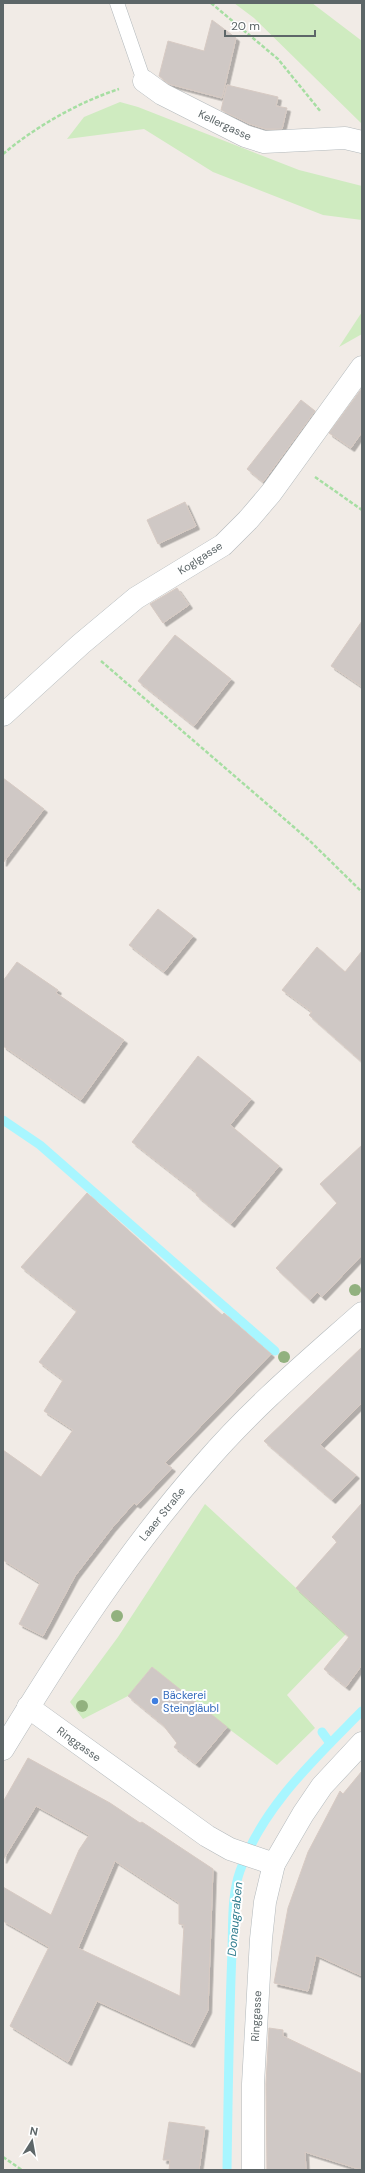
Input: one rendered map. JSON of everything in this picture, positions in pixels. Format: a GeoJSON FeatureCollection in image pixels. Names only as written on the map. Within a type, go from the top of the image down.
{"type":"FeatureCollection","features":[{"type":"Feature","properties":{"kind":"street","name":"Kellergasse"},"geometry":{"type":"LineString","coordinates":[[144,80],[162,94],[245,136],[264,142],[354,140]]}},
{"type":"Feature","properties":{"kind":"street","name":"Koglgasse"},"geometry":{"type":"LineString","coordinates":[[3,715],[81,644],[136,598],[222,544],[272,493],[362,367]]}},
{"type":"Feature","properties":{"kind":"street","name":"Laaer Straße"},"geometry":{"type":"LineString","coordinates":[[3,1749],[28,1707],[101,1594],[168,1506],[205,1462],[256,1409],[362,1312]]}},
{"type":"Feature","properties":{"kind":"street","name":"Ringgasse"},"geometry":{"type":"LineString","coordinates":[[28,1707],[207,1836],[230,1849],[266,1862]]}},
{"type":"Feature","properties":{"kind":"street","name":"Ringgasse"},"geometry":{"type":"LineString","coordinates":[[253,2170],[253,2084],[261,1939],[265,1902],[266,1862],[303,1814],[322,1786],[362,1743]]}},
{"type":"Feature","properties":{"kind":"lane"},"geometry":{"type":"LineString","coordinates":[[118,3],[144,80]]}},
{"type":"Feature","properties":{"kind":"path"},"geometry":{"type":"LineString","coordinates":[[212,3],[278,59],[313,104],[354,140]]}},
{"type":"Feature","properties":{"kind":"path"},"geometry":{"type":"LineString","coordinates":[[3,154],[24,137],[100,95],[144,80]]}},
{"type":"Feature","properties":{"kind":"path"},"geometry":{"type":"LineString","coordinates":[[294,461],[362,510]]}},
{"type":"Feature","properties":{"kind":"path"},"geometry":{"type":"LineString","coordinates":[[81,644],[310,841],[362,892]]}},
{"type":"Feature","properties":{"kind":"path"},"geometry":{"type":"LineString","coordinates":[[3,2157],[22,2170]]}},
{"type":"Feature","properties":{"kind":"green space"},"geometry":{"type":"Polygon","coordinates":[[[234,3],[312,3],[362,41],[362,124],[254,18],[234,3]]]}},
{"type":"Feature","properties":{"kind":"green space"},"geometry":{"type":"Polygon","coordinates":[[[120,102],[138,107],[299,170],[362,186],[362,220],[323,215],[213,172],[144,129],[67,139],[84,117],[120,102]]]}},
{"type":"Feature","properties":{"kind":"green space"},"geometry":{"type":"Polygon","coordinates":[[[362,312],[362,334],[339,347],[362,312]]]}},
{"type":"Feature","properties":{"kind":"green space"},"geometry":{"type":"Polygon","coordinates":[[[205,1504],[346,1634],[287,1695],[315,1728],[277,1765],[229,1729],[152,1667],[128,1696],[83,1719],[70,1702],[118,1637],[205,1504]]]}},
{"type":"Feature","properties":{"kind":"building"},"geometry":{"type":"Polygon","coordinates":[[[212,20],[236,38],[222,98],[169,84],[159,76],[168,41],[204,51],[212,20]]]}},
{"type":"Feature","properties":{"kind":"building"},"geometry":{"type":"Polygon","coordinates":[[[227,85],[278,97],[276,106],[287,108],[282,129],[266,129],[250,124],[221,110],[227,85]]]}},
{"type":"Feature","properties":{"kind":"building"},"geometry":{"type":"Polygon","coordinates":[[[362,388],[362,432],[351,448],[329,433],[362,388]]]}},
{"type":"Feature","properties":{"kind":"building"},"geometry":{"type":"Polygon","coordinates":[[[301,400],[315,411],[263,482],[247,469],[301,400]]]}},
{"type":"Feature","properties":{"kind":"building"},"geometry":{"type":"Polygon","coordinates":[[[185,502],[196,526],[158,544],[147,520],[185,502]]]}},
{"type":"Feature","properties":{"kind":"building"},"geometry":{"type":"Polygon","coordinates":[[[177,588],[189,605],[163,623],[150,604],[177,588]]]}},
{"type":"Feature","properties":{"kind":"building"},"geometry":{"type":"Polygon","coordinates":[[[362,621],[362,687],[331,666],[362,621]]]}},
{"type":"Feature","properties":{"kind":"building"},"geometry":{"type":"Polygon","coordinates":[[[175,635],[231,679],[194,726],[138,681],[175,635]]]}},
{"type":"Feature","properties":{"kind":"building"},"geometry":{"type":"Polygon","coordinates":[[[3,778],[44,809],[3,863],[3,778]]]}},
{"type":"Feature","properties":{"kind":"building"},"geometry":{"type":"Polygon","coordinates":[[[158,909],[193,936],[164,972],[129,945],[158,909]]]}},
{"type":"Feature","properties":{"kind":"building"},"geometry":{"type":"Polygon","coordinates":[[[317,947],[345,972],[362,951],[362,1062],[309,1015],[312,1012],[282,990],[317,947]]]}},
{"type":"Feature","properties":{"kind":"building"},"geometry":{"type":"Polygon","coordinates":[[[17,962],[58,990],[56,993],[124,1040],[81,1100],[3,1046],[3,981],[17,962]]]}},
{"type":"Feature","properties":{"kind":"building"},"geometry":{"type":"Polygon","coordinates":[[[198,1056],[251,1099],[230,1125],[279,1166],[231,1224],[196,1195],[197,1193],[132,1142],[198,1056]]]}},
{"type":"Feature","properties":{"kind":"building"},"geometry":{"type":"Polygon","coordinates":[[[362,1145],[362,1255],[322,1297],[317,1292],[310,1300],[276,1268],[337,1203],[320,1184],[362,1145]]]}},
{"type":"Feature","properties":{"kind":"building"},"geometry":{"type":"Polygon","coordinates":[[[87,1193],[222,1315],[224,1313],[271,1354],[165,1463],[172,1468],[137,1505],[134,1503],[112,1528],[75,1576],[43,1636],[19,1624],[40,1583],[3,1560],[3,1450],[41,1477],[73,1430],[44,1411],[63,1380],[39,1362],[77,1311],[21,1267],[87,1193]]]}},
{"type":"Feature","properties":{"kind":"building"},"geometry":{"type":"Polygon","coordinates":[[[362,1347],[362,1403],[320,1445],[356,1475],[332,1500],[264,1441],[362,1347]]]}},
{"type":"Feature","properties":{"kind":"building"},"geometry":{"type":"Polygon","coordinates":[[[362,1503],[362,1665],[346,1687],[324,1669],[349,1637],[296,1588],[337,1542],[332,1537],[362,1503]]]}},
{"type":"Feature","properties":{"kind":"building"},"geometry":{"type":"Polygon","coordinates":[[[152,1667],[227,1727],[196,1764],[174,1747],[177,1743],[163,1725],[128,1696],[152,1667]]]}},
{"type":"Feature","properties":{"kind":"building"},"geometry":{"type":"Polygon","coordinates":[[[28,1758],[110,1803],[140,1823],[142,1822],[213,1869],[208,2010],[191,2044],[97,2001],[68,2062],[10,2026],[49,1947],[3,1921],[3,1887],[51,1915],[79,1850],[89,1835],[36,1806],[3,1860],[3,1802],[28,1758]],[[115,1861],[78,1948],[180,1996],[184,1925],[179,1924],[179,1903],[115,1861]]]}},
{"type":"Feature","properties":{"kind":"building"},"geometry":{"type":"Polygon","coordinates":[[[362,1771],[362,1976],[316,1955],[308,1991],[274,1983],[288,1908],[308,1852],[340,1791],[343,1794],[362,1771]]]}},
{"type":"Feature","properties":{"kind":"building"},"geometry":{"type":"Polygon","coordinates":[[[269,2028],[283,2030],[283,2036],[362,2074],[362,2170],[305,2152],[306,2170],[267,2170],[266,2084],[269,2028]]]}},
{"type":"Feature","properties":{"kind":"building"},"geometry":{"type":"Polygon","coordinates":[[[169,2122],[205,2127],[199,2170],[169,2170],[170,2160],[163,2160],[169,2122]]]}},
{"type":"Feature","properties":{"kind":"waterway"},"geometry":{"type":"LineString","coordinates":[[3,1120],[40,1145],[275,1351]]}},
{"type":"Feature","properties":{"kind":"waterway","name":"Donaugraben"},"geometry":{"type":"LineString","coordinates":[[227,2170],[229,2033],[234,1901],[237,1881],[250,1848],[276,1805],[309,1765],[362,1711]]}},
{"type":"Feature","properties":{"kind":"waterway"},"geometry":{"type":"LineString","coordinates":[[322,1732],[330,1743]]}},
{"type":"Feature","properties":{"kind":"place","name":"Bäckerei Steingläubl"},"geometry":{"type":"Point","coordinates":[155,1701]}}]}
